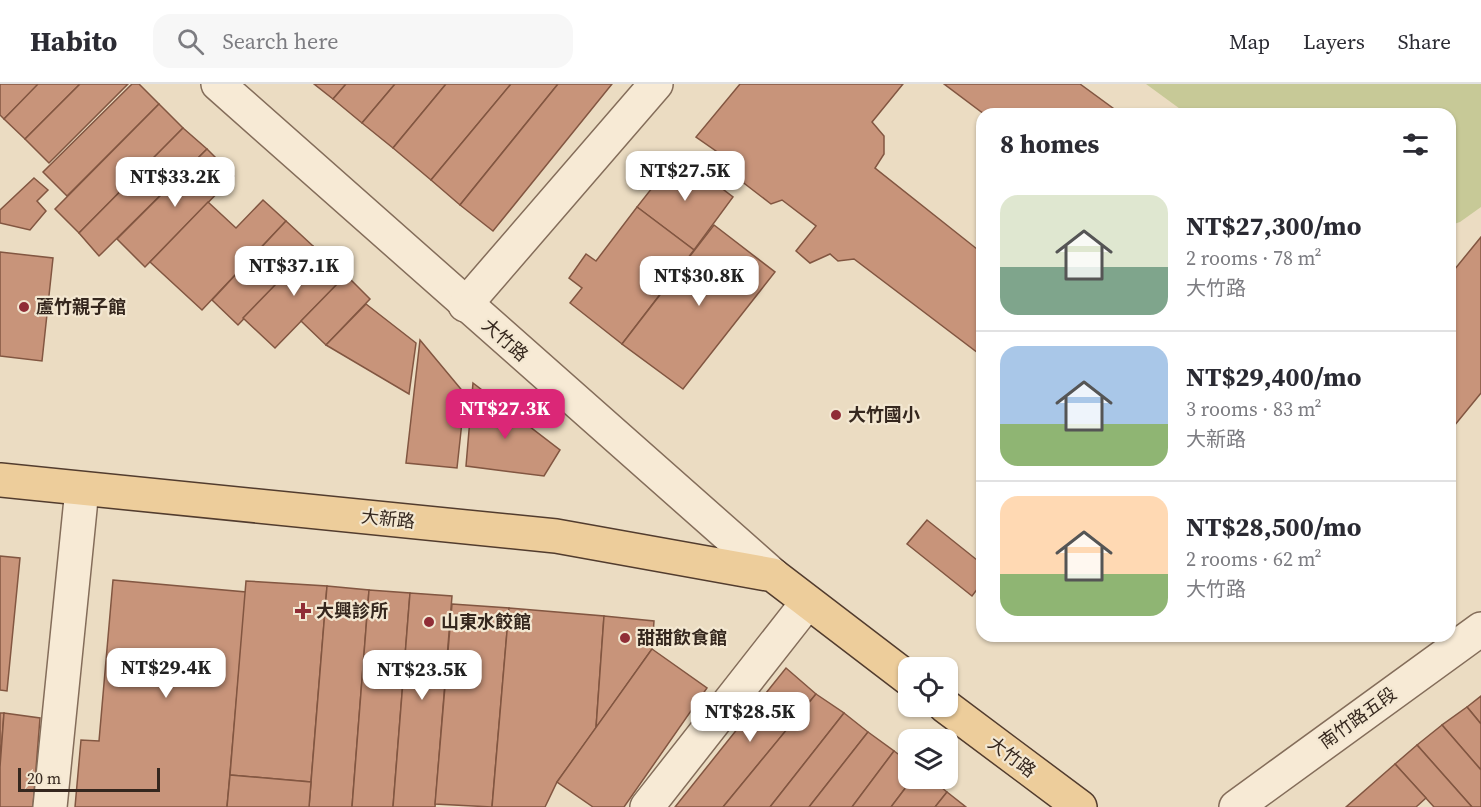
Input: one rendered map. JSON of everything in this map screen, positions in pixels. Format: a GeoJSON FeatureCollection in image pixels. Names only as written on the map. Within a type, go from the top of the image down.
{"type":"FeatureCollection","features":[{"type":"Feature","properties":{"kind":"main road","name":"大新路"},"geometry":{"type":"LineString","coordinates":[[0,480],[556,536],[773,575]]}},
{"type":"Feature","properties":{"kind":"main road","name":"大竹路"},"geometry":{"type":"LineString","coordinates":[[773,575],[898,671]]}},
{"type":"Feature","properties":{"kind":"main road","name":"大竹路"},"geometry":{"type":"LineString","coordinates":[[958,716],[1080,807]]}},
{"type":"Feature","properties":{"kind":"street","name":"大竹路"},"geometry":{"type":"LineString","coordinates":[[218,84],[465,305],[773,575]]}},
{"type":"Feature","properties":{"kind":"street"},"geometry":{"type":"LineString","coordinates":[[465,305],[656,84]]}},
{"type":"Feature","properties":{"kind":"street"},"geometry":{"type":"LineString","coordinates":[[50,807],[82,489]]}},
{"type":"Feature","properties":{"kind":"street"},"geometry":{"type":"LineString","coordinates":[[647,807],[807,603]]}},
{"type":"Feature","properties":{"kind":"street","name":"南竹路五段"},"geometry":{"type":"LineString","coordinates":[[1236,807],[1481,629]]}},
{"type":"Feature","properties":{"kind":"green space"},"geometry":{"type":"Polygon","coordinates":[[[1146,84],[1481,84],[1481,207],[1456,223],[1456,108],[1179,108],[1146,84]]]}},
{"type":"Feature","properties":{"kind":"building"},"geometry":{"type":"Polygon","coordinates":[[[0,84],[39,84],[4,119],[0,115],[0,84]]]}},
{"type":"Feature","properties":{"kind":"building"},"geometry":{"type":"Polygon","coordinates":[[[38,84],[80,84],[25,139],[4,119],[38,84]]]}},
{"type":"Feature","properties":{"kind":"building"},"geometry":{"type":"Polygon","coordinates":[[[80,84],[128,84],[49,163],[25,139],[80,84]]]}},
{"type":"Feature","properties":{"kind":"building"},"geometry":{"type":"Polygon","coordinates":[[[132,84],[139,84],[159,104],[67,196],[43,172],[132,84]]]}},
{"type":"Feature","properties":{"kind":"building"},"geometry":{"type":"Polygon","coordinates":[[[314,84],[346,84],[333,99],[314,84]]]}},
{"type":"Feature","properties":{"kind":"building"},"geometry":{"type":"Polygon","coordinates":[[[346,84],[395,84],[362,123],[333,99],[346,84]]]}},
{"type":"Feature","properties":{"kind":"building"},"geometry":{"type":"Polygon","coordinates":[[[395,84],[446,84],[393,148],[362,123],[395,84]]]}},
{"type":"Feature","properties":{"kind":"building"},"geometry":{"type":"Polygon","coordinates":[[[446,84],[511,84],[431,180],[393,148],[446,84]]]}},
{"type":"Feature","properties":{"kind":"building"},"geometry":{"type":"Polygon","coordinates":[[[511,84],[558,84],[460,205],[431,180],[511,84]]]}},
{"type":"Feature","properties":{"kind":"building"},"geometry":{"type":"Polygon","coordinates":[[[558,84],[612,84],[493,231],[460,205],[558,84]]]}},
{"type":"Feature","properties":{"kind":"building"},"geometry":{"type":"Polygon","coordinates":[[[740,84],[903,84],[872,122],[884,136],[884,154],[875,168],[976,248],[976,351],[854,259],[838,261],[830,254],[810,263],[796,251],[816,226],[782,200],[771,204],[723,167],[726,158],[696,137],[740,84]]]}},
{"type":"Feature","properties":{"kind":"building"},"geometry":{"type":"Polygon","coordinates":[[[944,84],[1080,84],[1113,108],[976,108],[944,84]]]}},
{"type":"Feature","properties":{"kind":"building"},"geometry":{"type":"Polygon","coordinates":[[[159,104],[183,128],[79,233],[55,209],[159,104]]]}},
{"type":"Feature","properties":{"kind":"building"},"geometry":{"type":"Polygon","coordinates":[[[183,128],[207,149],[99,256],[79,233],[183,128]]]}},
{"type":"Feature","properties":{"kind":"building"},"geometry":{"type":"Polygon","coordinates":[[[207,149],[234,176],[145,267],[117,239],[207,149]]]}},
{"type":"Feature","properties":{"kind":"building"},"geometry":{"type":"Polygon","coordinates":[[[678,155],[733,197],[694,250],[637,207],[678,155]]]}},
{"type":"Feature","properties":{"kind":"building"},"geometry":{"type":"Polygon","coordinates":[[[34,178],[48,190],[37,201],[46,211],[30,230],[0,223],[0,210],[34,178]]]}},
{"type":"Feature","properties":{"kind":"building"},"geometry":{"type":"Polygon","coordinates":[[[263,200],[286,221],[202,310],[150,262],[208,202],[236,228],[263,200]]]}},
{"type":"Feature","properties":{"kind":"building"},"geometry":{"type":"Polygon","coordinates":[[[637,207],[694,250],[622,344],[570,303],[582,288],[569,278],[586,254],[596,261],[637,207]]]}},
{"type":"Feature","properties":{"kind":"building"},"geometry":{"type":"Polygon","coordinates":[[[286,221],[313,246],[238,325],[212,300],[286,221]]]}},
{"type":"Feature","properties":{"kind":"building"},"geometry":{"type":"Polygon","coordinates":[[[714,225],[775,272],[683,389],[622,344],[714,225]]]}},
{"type":"Feature","properties":{"kind":"building"},"geometry":{"type":"Polygon","coordinates":[[[1481,237],[1481,393],[1456,424],[1456,268],[1481,237]]]}},
{"type":"Feature","properties":{"kind":"building"},"geometry":{"type":"Polygon","coordinates":[[[313,246],[346,275],[275,348],[243,318],[313,246]]]}},
{"type":"Feature","properties":{"kind":"building","name":"蘆竹親子館"},"geometry":{"type":"Polygon","coordinates":[[[0,252],[53,258],[42,361],[0,356],[0,252]]]}},
{"type":"Feature","properties":{"kind":"building"},"geometry":{"type":"Polygon","coordinates":[[[346,275],[370,299],[326,345],[301,321],[346,275]]]}},
{"type":"Feature","properties":{"kind":"building"},"geometry":{"type":"Polygon","coordinates":[[[366,304],[416,343],[409,394],[326,345],[366,304]]]}},
{"type":"Feature","properties":{"kind":"building"},"geometry":{"type":"Polygon","coordinates":[[[420,340],[465,394],[457,468],[406,463],[420,340]]]}},
{"type":"Feature","properties":{"kind":"building"},"geometry":{"type":"Polygon","coordinates":[[[473,383],[560,450],[544,476],[466,466],[473,383]]]}},
{"type":"Feature","properties":{"kind":"building"},"geometry":{"type":"Polygon","coordinates":[[[927,520],[976,559],[976,591],[972,596],[907,544],[927,520]]]}},
{"type":"Feature","properties":{"kind":"building"},"geometry":{"type":"Polygon","coordinates":[[[0,556],[20,558],[7,691],[0,690],[0,556]]]}},
{"type":"Feature","properties":{"kind":"building"},"geometry":{"type":"Polygon","coordinates":[[[113,580],[246,592],[227,807],[75,807],[81,740],[99,741],[113,580]]]}},
{"type":"Feature","properties":{"kind":"building"},"geometry":{"type":"Polygon","coordinates":[[[246,581],[327,586],[311,782],[230,775],[246,581]]]}},
{"type":"Feature","properties":{"kind":"building"},"geometry":{"type":"Polygon","coordinates":[[[327,586],[369,590],[352,807],[309,807],[327,586]]]}},
{"type":"Feature","properties":{"kind":"building"},"geometry":{"type":"Polygon","coordinates":[[[369,590],[410,593],[393,807],[352,807],[369,590]]]}},
{"type":"Feature","properties":{"kind":"building"},"geometry":{"type":"Polygon","coordinates":[[[410,593],[452,596],[435,807],[393,807],[410,593]]]}},
{"type":"Feature","properties":{"kind":"building"},"geometry":{"type":"Polygon","coordinates":[[[452,604],[509,608],[492,807],[435,804],[452,604]]]}},
{"type":"Feature","properties":{"kind":"building"},"geometry":{"type":"Polygon","coordinates":[[[509,608],[604,616],[596,728],[557,782],[545,807],[492,807],[509,608]]]}},
{"type":"Feature","properties":{"kind":"building"},"geometry":{"type":"Polygon","coordinates":[[[604,616],[654,621],[652,649],[596,728],[604,616]]]}},
{"type":"Feature","properties":{"kind":"building"},"geometry":{"type":"Polygon","coordinates":[[[652,649],[707,688],[624,807],[593,807],[557,782],[652,649]]]}},
{"type":"Feature","properties":{"kind":"building"},"geometry":{"type":"Polygon","coordinates":[[[786,668],[816,694],[723,807],[675,807],[786,668]]]}},
{"type":"Feature","properties":{"kind":"building"},"geometry":{"type":"Polygon","coordinates":[[[816,694],[844,713],[770,807],[723,807],[816,694]]]}},
{"type":"Feature","properties":{"kind":"building"},"geometry":{"type":"Polygon","coordinates":[[[1481,696],[1481,724],[1467,707],[1481,696]]]}},
{"type":"Feature","properties":{"kind":"building"},"geometry":{"type":"Polygon","coordinates":[[[1467,707],[1481,724],[1481,770],[1442,725],[1467,707]]]}},
{"type":"Feature","properties":{"kind":"building"},"geometry":{"type":"Polygon","coordinates":[[[0,713],[4,713],[0,767],[0,713]]]}},
{"type":"Feature","properties":{"kind":"building"},"geometry":{"type":"Polygon","coordinates":[[[4,713],[40,718],[33,807],[0,807],[4,713]]]}},
{"type":"Feature","properties":{"kind":"building"},"geometry":{"type":"Polygon","coordinates":[[[844,713],[868,732],[809,807],[770,807],[844,713]]]}},
{"type":"Feature","properties":{"kind":"building"},"geometry":{"type":"Polygon","coordinates":[[[1442,725],[1481,770],[1481,807],[1472,807],[1417,745],[1442,725]]]}},
{"type":"Feature","properties":{"kind":"building"},"geometry":{"type":"Polygon","coordinates":[[[868,732],[894,751],[852,807],[809,807],[868,732]]]}},
{"type":"Feature","properties":{"kind":"building"},"geometry":{"type":"Polygon","coordinates":[[[1417,745],[1472,807],[1434,807],[1395,764],[1417,745]]]}},
{"type":"Feature","properties":{"kind":"building"},"geometry":{"type":"Polygon","coordinates":[[[894,751],[898,754],[898,789],[905,789],[891,807],[852,807],[894,751]]]}},
{"type":"Feature","properties":{"kind":"building"},"geometry":{"type":"Polygon","coordinates":[[[1395,764],[1426,798],[1416,807],[1346,807],[1395,764]]]}},
{"type":"Feature","properties":{"kind":"building"},"geometry":{"type":"Polygon","coordinates":[[[230,775],[311,782],[309,807],[227,807],[230,775]]]}},
{"type":"Feature","properties":{"kind":"building"},"geometry":{"type":"Polygon","coordinates":[[[905,789],[943,789],[947,792],[935,807],[891,807],[905,789]]]}},
{"type":"Feature","properties":{"kind":"building"},"geometry":{"type":"Polygon","coordinates":[[[947,792],[966,807],[935,807],[947,792]]]}},
{"type":"Feature","properties":{"kind":"place","name":"蘆竹親子館"},"geometry":{"type":"Point","coordinates":[24,307]}},
{"type":"Feature","properties":{"kind":"place","name":"大竹國小"},"geometry":{"type":"Point","coordinates":[836,415]}},
{"type":"Feature","properties":{"kind":"place","name":"大興診所"},"geometry":{"type":"Point","coordinates":[303,611]}},
{"type":"Feature","properties":{"kind":"place","name":"山東水餃館"},"geometry":{"type":"Point","coordinates":[429,622]}},
{"type":"Feature","properties":{"kind":"place","name":"甜甜飲食館"},"geometry":{"type":"Point","coordinates":[625,638]}}]}
